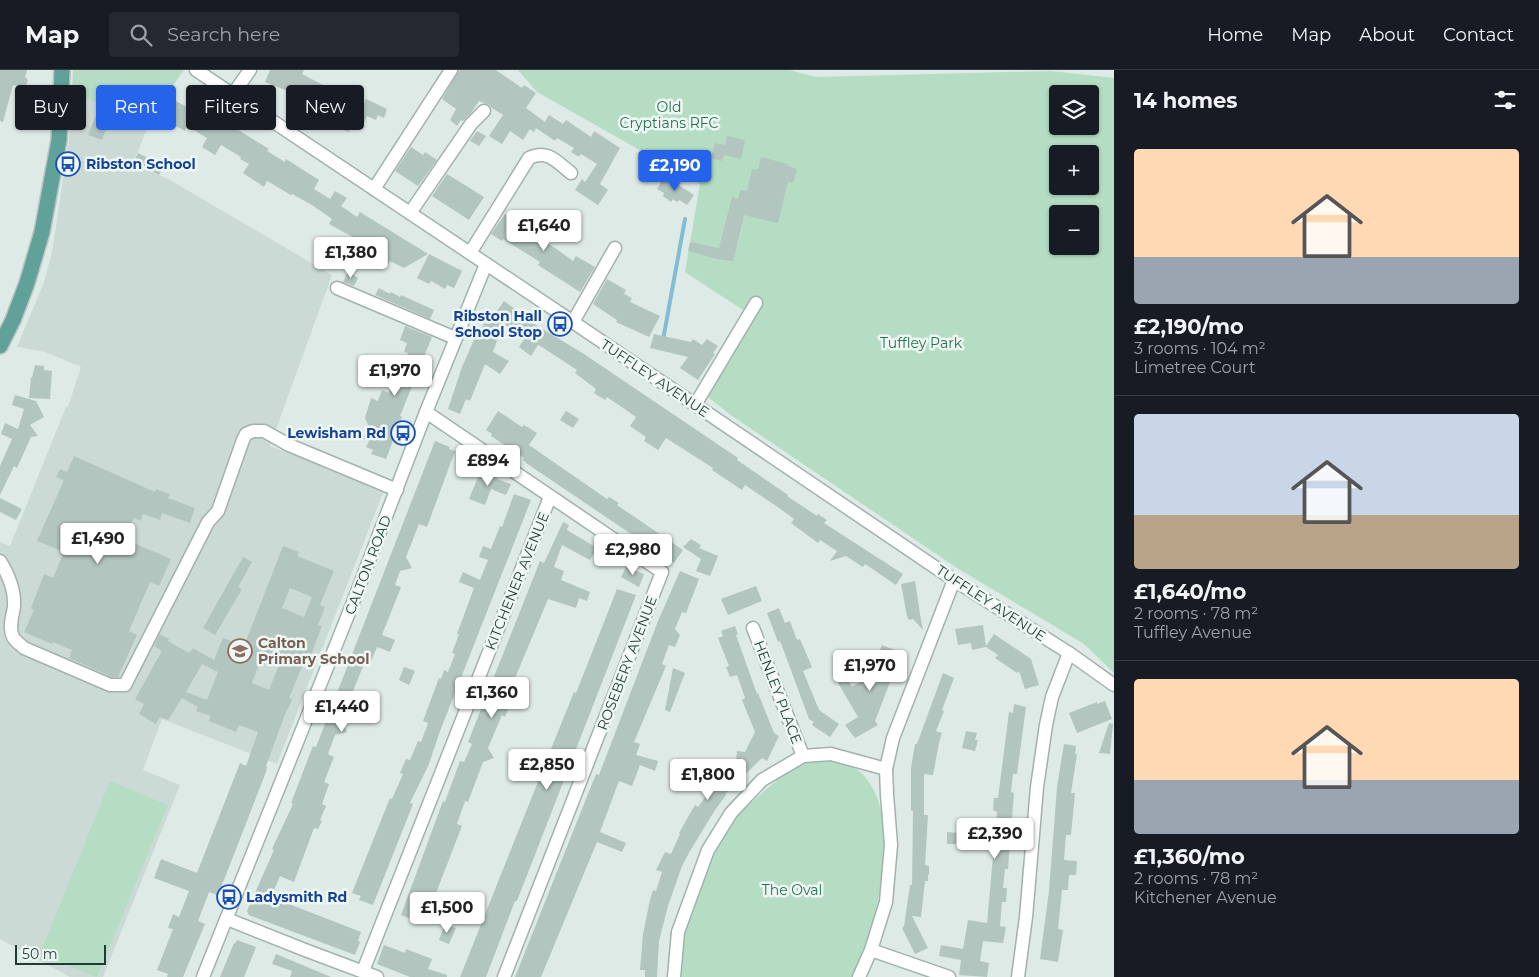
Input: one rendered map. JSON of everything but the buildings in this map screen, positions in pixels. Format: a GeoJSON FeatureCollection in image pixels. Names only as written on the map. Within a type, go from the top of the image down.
{"type":"FeatureCollection","features":[{"type":"Feature","properties":{"kind":"main road"},"geometry":{"type":"LineString","coordinates":[[0,346],[13,320],[27,283],[42,232],[59,140],[62,70]]}},
{"type":"Feature","properties":{"kind":"street","name":"TUFFLEY AVENUE"},"geometry":{"type":"LineString","coordinates":[[196,70],[219,85]]}},
{"type":"Feature","properties":{"kind":"street"},"geometry":{"type":"LineString","coordinates":[[239,85],[250,70]]}},
{"type":"Feature","properties":{"kind":"street"},"geometry":{"type":"LineString","coordinates":[[374,189],[451,70]]}},
{"type":"Feature","properties":{"kind":"street"},"geometry":{"type":"LineString","coordinates":[[410,213],[471,124],[484,111]]}},
{"type":"Feature","properties":{"kind":"street","name":"TUFFLEY AVENUE"},"geometry":{"type":"LineString","coordinates":[[276,123],[954,580],[1114,685]]}},
{"type":"Feature","properties":{"kind":"street"},"geometry":{"type":"LineString","coordinates":[[470,253],[529,158],[537,154],[546,154],[571,173]]}},
{"type":"Feature","properties":{"kind":"street"},"geometry":{"type":"LineString","coordinates":[[573,322],[615,248]]}},
{"type":"Feature","properties":{"kind":"street","name":"CALTON ROAD"},"geometry":{"type":"LineString","coordinates":[[204,977],[397,490],[455,338],[486,264]]}},
{"type":"Feature","properties":{"kind":"street"},"geometry":{"type":"LineString","coordinates":[[337,288],[455,338]]}},
{"type":"Feature","properties":{"kind":"street"},"geometry":{"type":"LineString","coordinates":[[695,405],[756,302]]}},
{"type":"Feature","properties":{"kind":"street"},"geometry":{"type":"LineString","coordinates":[[426,412],[550,497]]}},
{"type":"Feature","properties":{"kind":"street"},"geometry":{"type":"LineString","coordinates":[[0,561],[6,570],[12,587],[14,604],[11,626],[13,638],[24,648],[110,685],[125,685],[208,522],[218,511],[246,434],[253,431],[264,431],[289,445],[397,490]]}},
{"type":"Feature","properties":{"kind":"street","name":"ROSEBERY AVENUE"},"geometry":{"type":"LineString","coordinates":[[504,977],[662,572],[550,497]]}},
{"type":"Feature","properties":{"kind":"street","name":"KITCHENER AVENUE"},"geometry":{"type":"LineString","coordinates":[[363,972],[550,497]]}},
{"type":"Feature","properties":{"kind":"street"},"geometry":{"type":"LineString","coordinates":[[859,977],[871,950],[886,902],[891,845],[886,768],[893,738],[954,580]]}},
{"type":"Feature","properties":{"kind":"street","name":"HENLEY PLACE"},"geometry":{"type":"LineString","coordinates":[[753,628],[803,756]]}},
{"type":"Feature","properties":{"kind":"street"},"geometry":{"type":"LineString","coordinates":[[1018,977],[1026,916],[1037,787],[1046,725],[1052,697],[1069,654]]}},
{"type":"Feature","properties":{"kind":"street"},"geometry":{"type":"LineString","coordinates":[[674,977],[678,932],[708,850],[730,814],[762,780],[803,756],[832,754],[886,768]]}},
{"type":"Feature","properties":{"kind":"street"},"geometry":{"type":"LineString","coordinates":[[227,919],[377,977]]}},
{"type":"Feature","properties":{"kind":"street"},"geometry":{"type":"LineString","coordinates":[[871,950],[949,977]]}},
{"type":"Feature","properties":{"kind":"shaded area"},"geometry":{"type":"Polygon","coordinates":[[[86,98],[96,103],[96,130],[147,130],[133,163],[170,180],[332,275],[270,446],[385,488],[277,764],[162,719],[143,770],[180,785],[103,977],[70,977],[0,939],[0,542],[10,546],[66,407],[68,407],[81,367],[45,352],[17,347],[44,282],[52,252],[70,130],[86,130],[86,98]]]}},
{"type":"Feature","properties":{"kind":"green space"},"geometry":{"type":"Polygon","coordinates":[[[73,70],[184,70],[173,85],[96,85],[96,103],[86,98],[86,85],[72,85],[73,70]]]}},
{"type":"Feature","properties":{"kind":"green space","name":"Tuffley Park"},"geometry":{"type":"Polygon","coordinates":[[[518,70],[789,70],[816,77],[1051,71],[1114,78],[1114,673],[1084,644],[957,568],[732,416],[708,397],[755,318],[685,272],[700,184],[537,92],[518,70]]]}},
{"type":"Feature","properties":{"kind":"green space","name":"The Oval"},"geometry":{"type":"Polygon","coordinates":[[[820,760],[834,760],[859,771],[874,790],[882,814],[884,842],[883,871],[878,902],[861,956],[852,977],[681,977],[681,958],[689,915],[704,872],[724,833],[745,809],[786,774],[808,763],[820,760]]]}},
{"type":"Feature","properties":{"kind":"green space"},"geometry":{"type":"Polygon","coordinates":[[[110,781],[168,805],[97,977],[40,954],[110,781]]]}},
{"type":"Feature","properties":{"kind":"waterway"},"geometry":{"type":"LineString","coordinates":[[663,340],[685,219]]}},
{"type":"Feature","properties":{"kind":"place","name":"Ribston School"},"geometry":{"type":"Point","coordinates":[68,164]}},
{"type":"Feature","properties":{"kind":"place","name":"Ribston Hall School Stop"},"geometry":{"type":"Point","coordinates":[560,324]}},
{"type":"Feature","properties":{"kind":"place","name":"Lewisham Rd"},"geometry":{"type":"Point","coordinates":[403,433]}},
{"type":"Feature","properties":{"kind":"place","name":"Calton Primary School"},"geometry":{"type":"Point","coordinates":[240,651]}},
{"type":"Feature","properties":{"kind":"place","name":"Ladysmith Rd"},"geometry":{"type":"Point","coordinates":[229,897]}},
{"type":"Feature","properties":{"kind":"park label","name":"Old Cryptians RFC"},"geometry":{"type":"Point","coordinates":[669,116]}}]}
